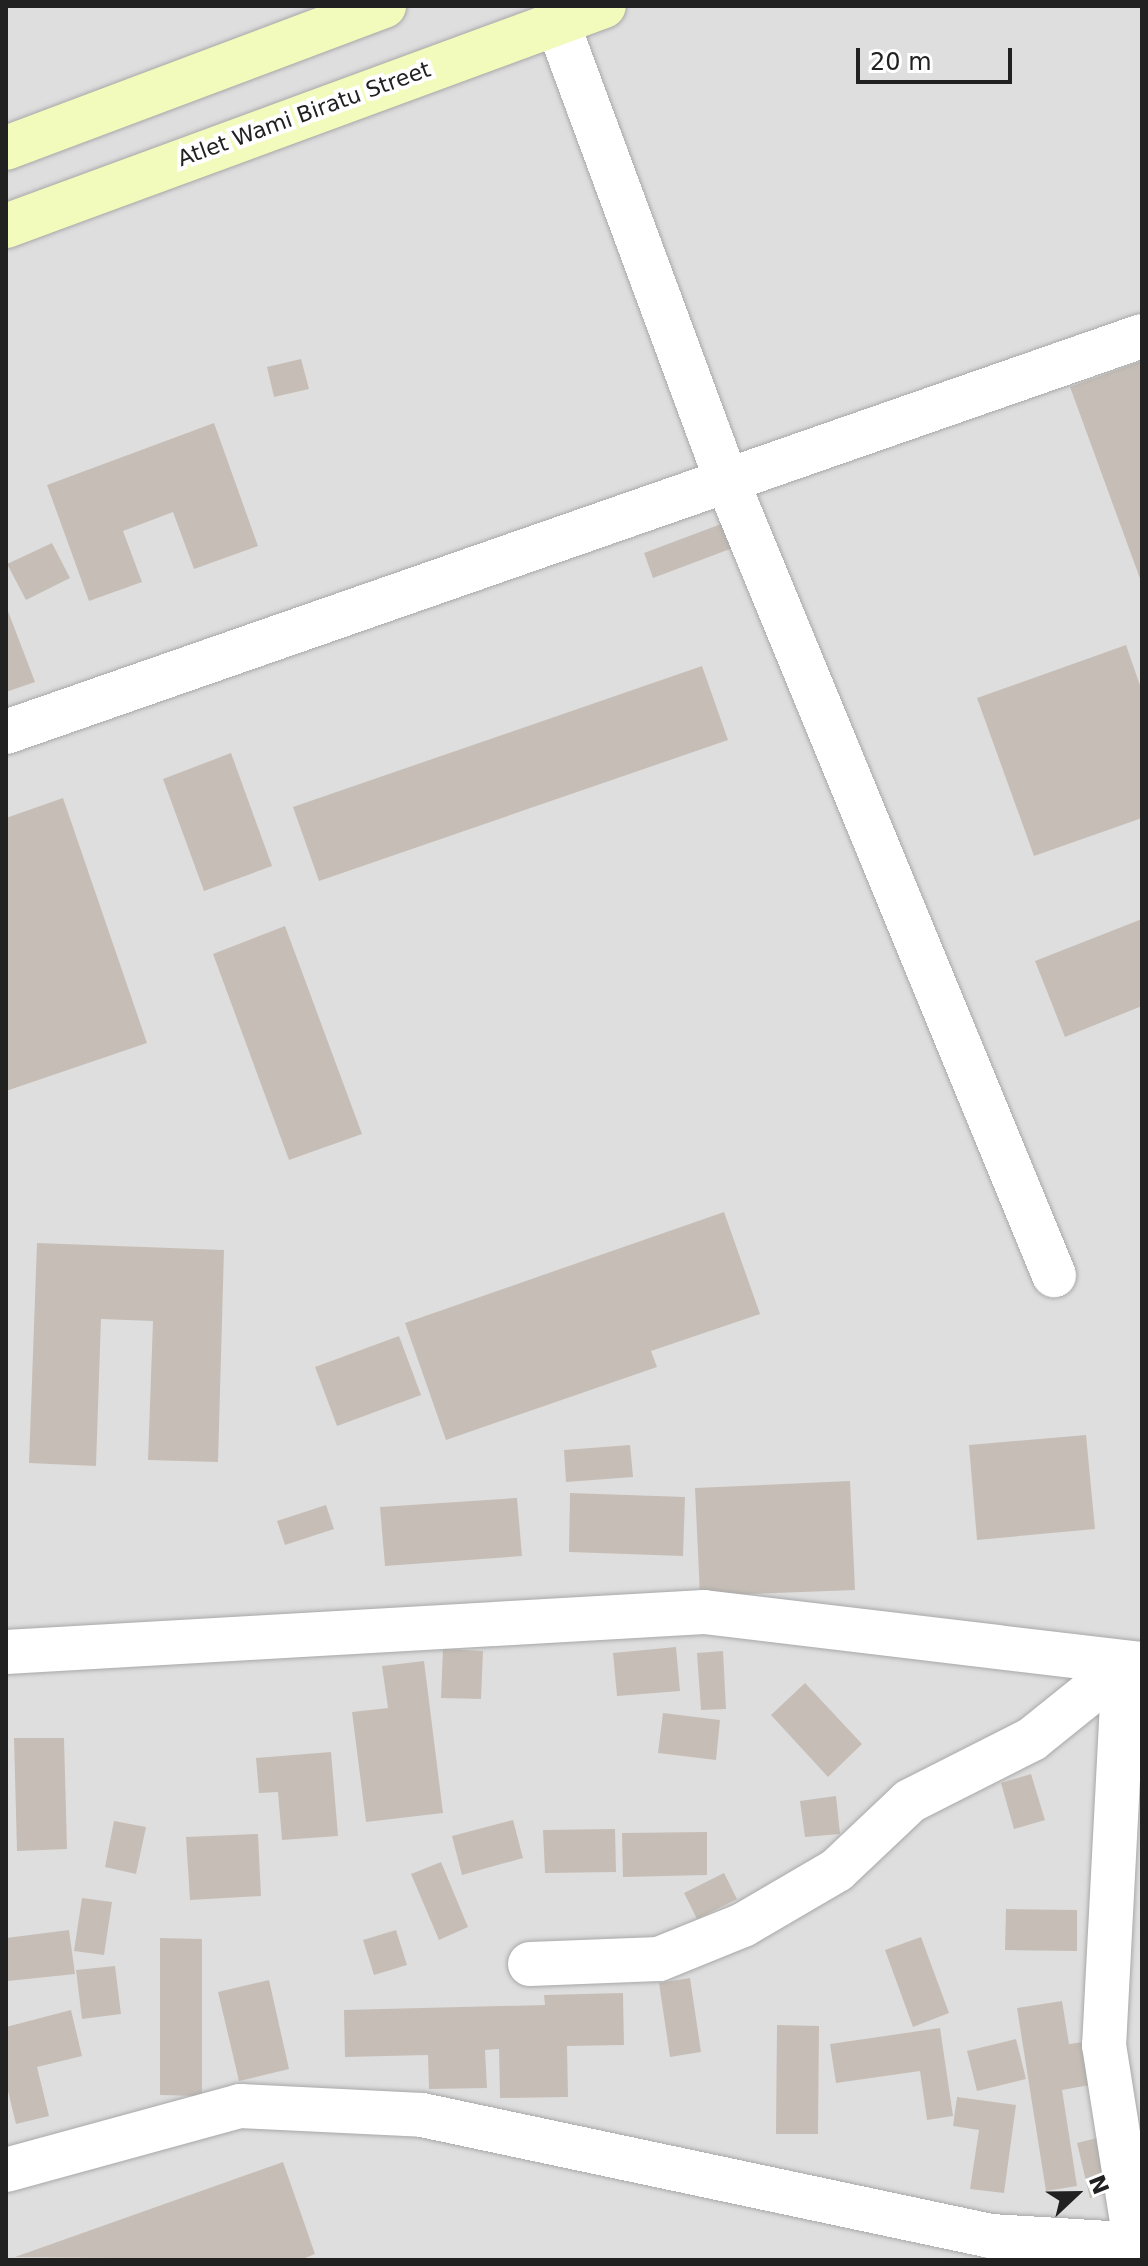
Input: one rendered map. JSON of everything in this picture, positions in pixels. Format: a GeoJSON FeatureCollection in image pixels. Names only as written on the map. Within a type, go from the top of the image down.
{"type":"FeatureCollection","features":[{"type":"Feature","properties":{"kind":"main road"},"geometry":{"type":"LineString","coordinates":[[6,148],[384,6]]}},
{"type":"Feature","properties":{"kind":"main road","name":"Atlet Wami Biratu Street"},"geometry":{"type":"LineString","coordinates":[[6,226],[604,6]]}},
{"type":"Feature","properties":{"kind":"street"},"geometry":{"type":"LineString","coordinates":[[557,22],[727,481],[1054,1275]]}},
{"type":"Feature","properties":{"kind":"street"},"geometry":{"type":"LineString","coordinates":[[6,732],[1142,336]]}},
{"type":"Feature","properties":{"kind":"street"},"geometry":{"type":"LineString","coordinates":[[6,1652],[704,1612],[1133,1665]]}},
{"type":"Feature","properties":{"kind":"street"},"geometry":{"type":"LineString","coordinates":[[530,1964],[659,1959],[743,1925],[837,1870],[910,1801],[1032,1739],[1133,1665]]}},
{"type":"Feature","properties":{"kind":"street"},"geometry":{"type":"LineString","coordinates":[[6,2170],[240,2106],[422,2115],[991,2236],[1138,2250],[1104,2045],[1133,1665]]}},
{"type":"Feature","properties":{"kind":"shaded area"},"geometry":{"type":"Polygon","coordinates":[[[6,6],[1142,6],[1142,2260],[6,2260],[6,6]]]}},
{"type":"Feature","properties":{"kind":"building"},"geometry":{"type":"Polygon","coordinates":[[[301,359],[309,389],[274,397],[267,367],[301,359]]]}},
{"type":"Feature","properties":{"kind":"building"},"geometry":{"type":"Polygon","coordinates":[[[1142,361],[1142,584],[1070,387],[1142,361]]]}},
{"type":"Feature","properties":{"kind":"building"},"geometry":{"type":"Polygon","coordinates":[[[214,423],[258,546],[194,569],[173,512],[123,531],[142,582],[89,601],[47,485],[214,423]]]}},
{"type":"Feature","properties":{"kind":"building"},"geometry":{"type":"Polygon","coordinates":[[[729,521],[738,546],[653,578],[644,553],[729,521]]]}},
{"type":"Feature","properties":{"kind":"building"},"geometry":{"type":"Polygon","coordinates":[[[52,543],[70,578],[26,600],[7,564],[52,543]]]}},
{"type":"Feature","properties":{"kind":"building"},"geometry":{"type":"Polygon","coordinates":[[[6,606],[35,682],[6,692],[6,606]]]}},
{"type":"Feature","properties":{"kind":"building"},"geometry":{"type":"Polygon","coordinates":[[[1126,645],[1142,691],[1142,818],[1034,856],[977,698],[1126,645]]]}},
{"type":"Feature","properties":{"kind":"building"},"geometry":{"type":"Polygon","coordinates":[[[702,666],[728,740],[319,881],[293,807],[702,666]]]}},
{"type":"Feature","properties":{"kind":"building"},"geometry":{"type":"Polygon","coordinates":[[[231,753],[272,866],[204,891],[163,779],[231,753]]]}},
{"type":"Feature","properties":{"kind":"building"},"geometry":{"type":"Polygon","coordinates":[[[63,798],[147,1043],[6,1091],[6,818],[63,798]]]}},
{"type":"Feature","properties":{"kind":"building"},"geometry":{"type":"Polygon","coordinates":[[[1142,919],[1142,1006],[1065,1037],[1035,961],[1142,919]]]}},
{"type":"Feature","properties":{"kind":"building"},"geometry":{"type":"Polygon","coordinates":[[[285,926],[362,1134],[289,1160],[213,954],[285,926]]]}},
{"type":"Feature","properties":{"kind":"building"},"geometry":{"type":"Polygon","coordinates":[[[724,1212],[760,1314],[651,1351],[657,1367],[446,1440],[405,1323],[724,1212]]]}},
{"type":"Feature","properties":{"kind":"building"},"geometry":{"type":"Polygon","coordinates":[[[37,1243],[224,1250],[218,1462],[148,1460],[153,1321],[101,1319],[96,1466],[29,1463],[37,1243]]]}},
{"type":"Feature","properties":{"kind":"building"},"geometry":{"type":"Polygon","coordinates":[[[399,1336],[421,1395],[337,1426],[315,1367],[399,1336]]]}},
{"type":"Feature","properties":{"kind":"building"},"geometry":{"type":"Polygon","coordinates":[[[1086,1435],[1095,1529],[977,1540],[969,1445],[1086,1435]]]}},
{"type":"Feature","properties":{"kind":"building"},"geometry":{"type":"Polygon","coordinates":[[[630,1445],[633,1477],[566,1482],[564,1450],[630,1445]]]}},
{"type":"Feature","properties":{"kind":"building"},"geometry":{"type":"Polygon","coordinates":[[[850,1481],[855,1590],[700,1596],[695,1488],[850,1481]]]}},
{"type":"Feature","properties":{"kind":"building"},"geometry":{"type":"Polygon","coordinates":[[[570,1493],[685,1497],[683,1556],[569,1552],[570,1493]]]}},
{"type":"Feature","properties":{"kind":"building"},"geometry":{"type":"Polygon","coordinates":[[[517,1498],[522,1556],[385,1566],[380,1507],[517,1498]]]}},
{"type":"Feature","properties":{"kind":"building"},"geometry":{"type":"Polygon","coordinates":[[[326,1505],[334,1529],[285,1545],[277,1521],[326,1505]]]}},
{"type":"Feature","properties":{"kind":"building"},"geometry":{"type":"Polygon","coordinates":[[[676,1647],[680,1691],[617,1696],[613,1653],[676,1647]]]}},
{"type":"Feature","properties":{"kind":"building"},"geometry":{"type":"Polygon","coordinates":[[[443,1649],[483,1651],[481,1699],[441,1698],[443,1649]]]}},
{"type":"Feature","properties":{"kind":"building"},"geometry":{"type":"Polygon","coordinates":[[[723,1651],[726,1709],[701,1710],[697,1653],[723,1651]]]}},
{"type":"Feature","properties":{"kind":"building"},"geometry":{"type":"Polygon","coordinates":[[[424,1661],[443,1813],[366,1822],[352,1712],[388,1708],[382,1666],[424,1661]]]}},
{"type":"Feature","properties":{"kind":"building"},"geometry":{"type":"Polygon","coordinates":[[[805,1683],[862,1744],[828,1777],[771,1715],[805,1683]]]}},
{"type":"Feature","properties":{"kind":"building"},"geometry":{"type":"Polygon","coordinates":[[[663,1713],[720,1720],[716,1760],[658,1753],[663,1713]]]}},
{"type":"Feature","properties":{"kind":"building"},"geometry":{"type":"Polygon","coordinates":[[[14,1738],[64,1738],[67,1849],[17,1851],[14,1738]]]}},
{"type":"Feature","properties":{"kind":"building"},"geometry":{"type":"Polygon","coordinates":[[[331,1752],[338,1836],[282,1840],[278,1792],[259,1793],[256,1758],[331,1752]]]}},
{"type":"Feature","properties":{"kind":"building"},"geometry":{"type":"Polygon","coordinates":[[[1031,1774],[1045,1820],[1014,1829],[1001,1783],[1031,1774]]]}},
{"type":"Feature","properties":{"kind":"building"},"geometry":{"type":"Polygon","coordinates":[[[836,1796],[840,1834],[805,1837],[800,1801],[836,1796]]]}},
{"type":"Feature","properties":{"kind":"building"},"geometry":{"type":"Polygon","coordinates":[[[513,1820],[523,1858],[462,1875],[452,1836],[513,1820]]]}},
{"type":"Feature","properties":{"kind":"building"},"geometry":{"type":"Polygon","coordinates":[[[114,1821],[146,1827],[136,1874],[105,1867],[114,1821]]]}},
{"type":"Feature","properties":{"kind":"building"},"geometry":{"type":"Polygon","coordinates":[[[615,1829],[616,1872],[545,1873],[543,1830],[615,1829]]]}},
{"type":"Feature","properties":{"kind":"building"},"geometry":{"type":"Polygon","coordinates":[[[707,1832],[707,1875],[623,1877],[622,1833],[707,1832]]]}},
{"type":"Feature","properties":{"kind":"building"},"geometry":{"type":"Polygon","coordinates":[[[258,1834],[261,1896],[190,1900],[186,1837],[258,1834]]]}},
{"type":"Feature","properties":{"kind":"building"},"geometry":{"type":"Polygon","coordinates":[[[441,1862],[468,1927],[439,1940],[411,1874],[441,1862]]]}},
{"type":"Feature","properties":{"kind":"building"},"geometry":{"type":"Polygon","coordinates":[[[724,1873],[737,1899],[697,1919],[684,1893],[724,1873]]]}},
{"type":"Feature","properties":{"kind":"building"},"geometry":{"type":"Polygon","coordinates":[[[82,1898],[112,1902],[104,1955],[74,1951],[82,1898]]]}},
{"type":"Feature","properties":{"kind":"building"},"geometry":{"type":"Polygon","coordinates":[[[1006,1909],[1077,1910],[1077,1951],[1005,1950],[1006,1909]]]}},
{"type":"Feature","properties":{"kind":"building"},"geometry":{"type":"Polygon","coordinates":[[[69,1930],[75,1974],[8,1981],[6,1938],[69,1930]]]}},
{"type":"Feature","properties":{"kind":"building"},"geometry":{"type":"Polygon","coordinates":[[[396,1930],[407,1965],[374,1975],[363,1940],[396,1930]]]}},
{"type":"Feature","properties":{"kind":"building"},"geometry":{"type":"Polygon","coordinates":[[[921,1937],[949,2013],[913,2027],[885,1950],[921,1937]]]}},
{"type":"Feature","properties":{"kind":"building"},"geometry":{"type":"Polygon","coordinates":[[[160,1938],[202,1939],[202,2096],[160,2095],[160,1938]]]}},
{"type":"Feature","properties":{"kind":"building"},"geometry":{"type":"Polygon","coordinates":[[[115,1966],[121,2014],[82,2019],[76,1970],[115,1966]]]}},
{"type":"Feature","properties":{"kind":"building"},"geometry":{"type":"Polygon","coordinates":[[[690,1978],[701,2052],[670,2057],[659,1983],[690,1978]]]}},
{"type":"Feature","properties":{"kind":"building"},"geometry":{"type":"Polygon","coordinates":[[[269,1980],[289,2069],[239,2081],[218,1992],[269,1980]]]}},
{"type":"Feature","properties":{"kind":"building"},"geometry":{"type":"Polygon","coordinates":[[[623,1993],[624,2045],[567,2046],[568,2097],[500,2098],[499,2049],[485,2050],[487,2088],[429,2089],[428,2055],[345,2057],[344,2010],[545,2005],[544,1995],[623,1993]]]}},
{"type":"Feature","properties":{"kind":"building"},"geometry":{"type":"Polygon","coordinates":[[[1062,2001],[1069,2044],[1105,2039],[1112,2081],[1062,2090],[1077,2186],[1046,2191],[1017,2008],[1062,2001]]]}},
{"type":"Feature","properties":{"kind":"building"},"geometry":{"type":"Polygon","coordinates":[[[71,2010],[82,2056],[37,2067],[49,2116],[16,2124],[6,2083],[6,2027],[71,2010]]]}},
{"type":"Feature","properties":{"kind":"building"},"geometry":{"type":"Polygon","coordinates":[[[777,2025],[819,2026],[818,2134],[776,2134],[777,2025]]]}},
{"type":"Feature","properties":{"kind":"building"},"geometry":{"type":"Polygon","coordinates":[[[940,2028],[953,2116],[927,2120],[920,2071],[836,2083],[830,2044],[940,2028]]]}},
{"type":"Feature","properties":{"kind":"building"},"geometry":{"type":"Polygon","coordinates":[[[1016,2039],[1026,2079],[977,2091],[967,2051],[1016,2039]]]}},
{"type":"Feature","properties":{"kind":"building"},"geometry":{"type":"Polygon","coordinates":[[[957,2097],[1016,2105],[1004,2193],[970,2189],[979,2130],[953,2126],[957,2097]]]}},
{"type":"Feature","properties":{"kind":"building"},"geometry":{"type":"Polygon","coordinates":[[[1109,2135],[1122,2191],[1090,2198],[1077,2143],[1109,2135]]]}},
{"type":"Feature","properties":{"kind":"building"},"geometry":{"type":"Polygon","coordinates":[[[283,2162],[315,2254],[300,2260],[15,2257],[283,2162]]]}}]}
